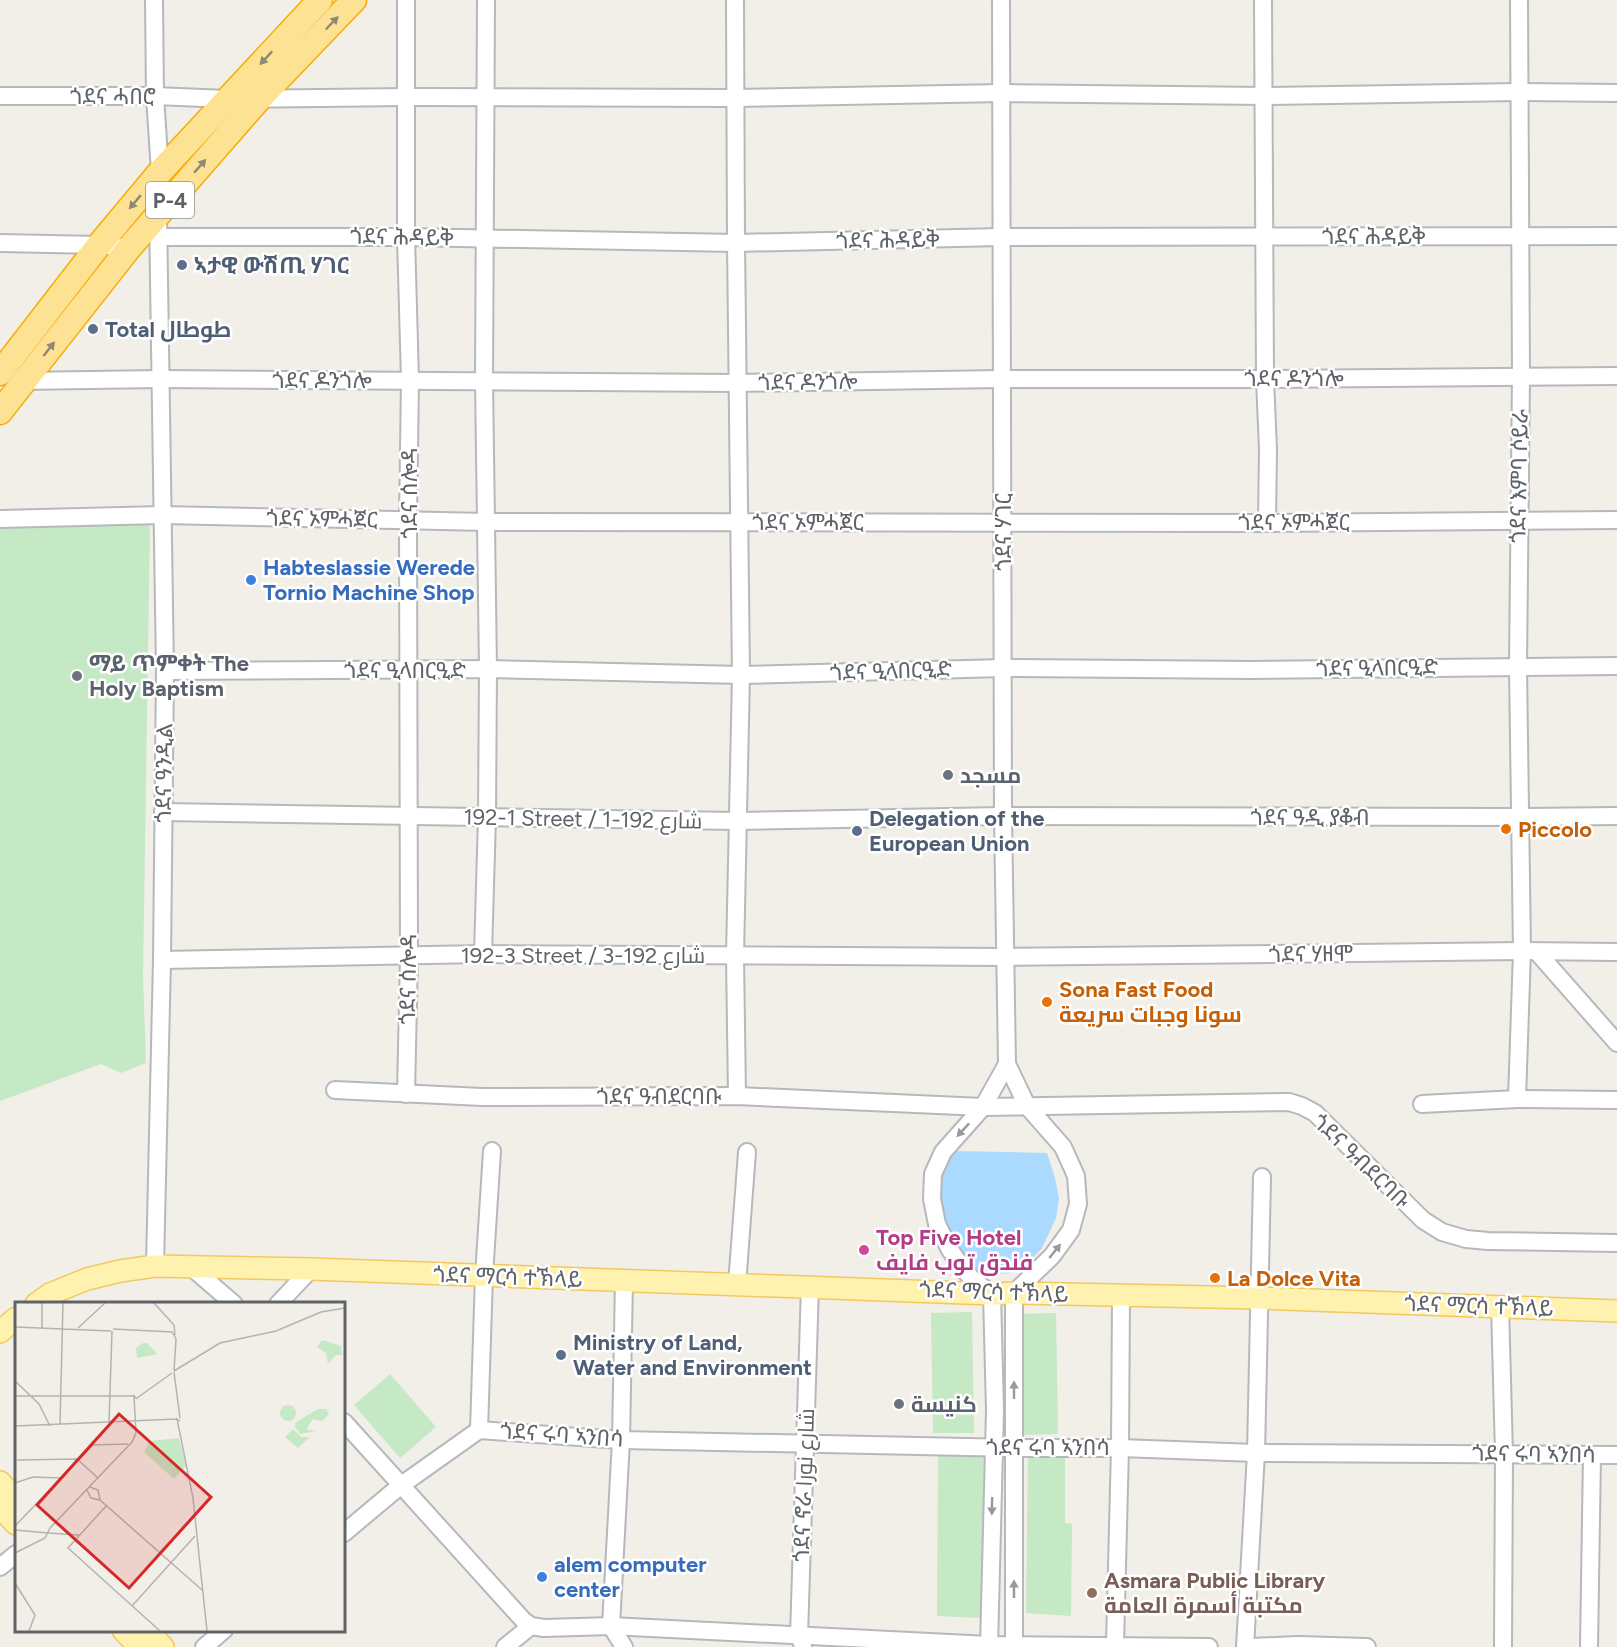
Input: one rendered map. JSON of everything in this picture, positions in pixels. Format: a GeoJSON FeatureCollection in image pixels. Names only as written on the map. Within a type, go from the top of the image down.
{"type":"FeatureCollection","features":[{"type":"Feature","properties":{"kind":"highway","name":"P-4"},"geometry":{"type":"LineString","coordinates":[[0,373],[99,245],[160,172],[320,0]]}},
{"type":"Feature","properties":{"kind":"highway","name":"P-4"},"geometry":{"type":"LineString","coordinates":[[0,412],[11,380],[129,248],[158,226],[259,99],[354,0]]}},
{"type":"Feature","properties":{"kind":"main road","name":"ጎደና ማርሳ ተኽላይ"},"geometry":{"type":"LineString","coordinates":[[39,1302],[50,1294],[87,1279],[155,1266],[311,1269],[992,1294],[1259,1298],[1617,1311]]}},
{"type":"Feature","properties":{"kind":"main road"},"geometry":{"type":"LineString","coordinates":[[0,1332],[15,1319]]}},
{"type":"Feature","properties":{"kind":"main road"},"geometry":{"type":"LineString","coordinates":[[0,1482],[15,1499]]}},
{"type":"Feature","properties":{"kind":"main road"},"geometry":{"type":"LineString","coordinates":[[0,1507],[15,1523]]}},
{"type":"Feature","properties":{"kind":"main road"},"geometry":{"type":"LineString","coordinates":[[125,1632],[140,1647]]}},
{"type":"Feature","properties":{"kind":"main road"},"geometry":{"type":"LineString","coordinates":[[149,1632],[163,1647]]}},
{"type":"Feature","properties":{"kind":"street","name":"ጎደና ዓንዲል"},"geometry":{"type":"LineString","coordinates":[[154,0],[155,96],[160,172],[158,226],[165,671],[162,960],[155,1266]]}},
{"type":"Feature","properties":{"kind":"street","name":"ጎደና ሰሎዳ"},"geometry":{"type":"LineString","coordinates":[[406,0],[406,237],[410,380],[409,956],[406,1094]]}},
{"type":"Feature","properties":{"kind":"street"},"geometry":{"type":"LineString","coordinates":[[483,954],[488,669],[484,380],[486,0]]}},
{"type":"Feature","properties":{"kind":"street"},"geometry":{"type":"LineString","coordinates":[[735,0],[741,675],[735,956],[737,1096]]}},
{"type":"Feature","properties":{"kind":"street","name":"ጎደና ሃገር"},"geometry":{"type":"LineString","coordinates":[[1001,0],[1003,816],[1007,1064]]}},
{"type":"Feature","properties":{"kind":"street"},"geometry":{"type":"LineString","coordinates":[[1263,0],[1267,523]]}},
{"type":"Feature","properties":{"kind":"street","name":"ጎደና እምባ ሶይራ"},"geometry":{"type":"LineString","coordinates":[[1517,1099],[1529,952],[1521,818],[1518,667],[1521,376],[1519,0]]}},
{"type":"Feature","properties":{"kind":"street","name":"ጎደና ሓበሮ"},"geometry":{"type":"LineString","coordinates":[[0,96],[259,99],[735,98],[1002,93],[1264,96],[1520,92],[1617,93]]}},
{"type":"Feature","properties":{"kind":"street","name":"ጎደና ሕዳይቅ"},"geometry":{"type":"LineString","coordinates":[[158,226],[406,237],[736,243],[1001,237],[1617,236]]}},
{"type":"Feature","properties":{"kind":"street"},"geometry":{"type":"LineString","coordinates":[[0,243],[99,245],[129,248]]}},
{"type":"Feature","properties":{"kind":"street","name":"ጎደና ዶንጎሎ"},"geometry":{"type":"LineString","coordinates":[[11,380],[738,382],[1617,376]]}},
{"type":"Feature","properties":{"kind":"street","name":"ጎደና ኦምሓጀር"},"geometry":{"type":"LineString","coordinates":[[0,519],[162,515],[487,522],[1267,523],[1617,520]]}},
{"type":"Feature","properties":{"kind":"street","name":"ጎደና ዒላበርዒድ"},"geometry":{"type":"LineString","coordinates":[[165,671],[488,669],[741,675],[1003,668],[1251,670],[1617,666]]}},
{"type":"Feature","properties":{"kind":"street","name":"192-1 Street / شارع 192-1"},"geometry":{"type":"LineString","coordinates":[[163,812],[738,821],[1003,816]]}},
{"type":"Feature","properties":{"kind":"street","name":"ጎደና ዓዲ ያቆብ"},"geometry":{"type":"LineString","coordinates":[[1003,816],[1521,818],[1617,816]]}},
{"type":"Feature","properties":{"kind":"street"},"geometry":{"type":"LineString","coordinates":[[1529,952],[1617,1043]]}},
{"type":"Feature","properties":{"kind":"street","name":"ጎደና ሃዘሞ"},"geometry":{"type":"LineString","coordinates":[[1005,957],[1617,952]]}},
{"type":"Feature","properties":{"kind":"street","name":"192-3 Street / شارع 192-3"},"geometry":{"type":"LineString","coordinates":[[162,960],[483,954],[1005,957]]}},
{"type":"Feature","properties":{"kind":"street"},"geometry":{"type":"LineString","coordinates":[[1007,1064],[1028,1106],[1063,1147],[1077,1176],[1078,1204],[1071,1230],[1052,1256],[1014,1293],[1014,1646]]}},
{"type":"Feature","properties":{"kind":"street"},"geometry":{"type":"LineString","coordinates":[[989,1646],[995,1410],[992,1294],[973,1280],[950,1250],[937,1224],[932,1199],[933,1174],[943,1152],[983,1107],[1007,1064]]}},
{"type":"Feature","properties":{"kind":"street","name":"ጎደና ዓብደርባቡ"},"geometry":{"type":"LineString","coordinates":[[335,1090],[482,1097],[737,1096],[983,1107]]}},
{"type":"Feature","properties":{"kind":"street"},"geometry":{"type":"LineString","coordinates":[[1422,1104],[1517,1099],[1616,1100]]}},
{"type":"Feature","properties":{"kind":"street","name":"ጎደና ዓብደርባቡ"},"geometry":{"type":"LineString","coordinates":[[1028,1106],[1289,1102],[1315,1113],[1423,1220],[1442,1232],[1466,1239],[1488,1241],[1617,1243]]}},
{"type":"Feature","properties":{"kind":"street"},"geometry":{"type":"LineString","coordinates":[[983,1107],[1028,1106]]}},
{"type":"Feature","properties":{"kind":"street"},"geometry":{"type":"LineString","coordinates":[[345,1532],[400,1486],[479,1430],[484,1276],[492,1152]]}},
{"type":"Feature","properties":{"kind":"street"},"geometry":{"type":"LineString","coordinates":[[737,1285],[747,1152]]}},
{"type":"Feature","properties":{"kind":"street"},"geometry":{"type":"LineString","coordinates":[[1245,1647],[1256,1453],[1262,1177]]}},
{"type":"Feature","properties":{"kind":"street"},"geometry":{"type":"LineString","coordinates":[[191,1267],[232,1302]]}},
{"type":"Feature","properties":{"kind":"street"},"geometry":{"type":"LineString","coordinates":[[280,1302],[311,1269]]}},
{"type":"Feature","properties":{"kind":"street"},"geometry":{"type":"LineString","coordinates":[[624,1281],[621,1440],[611,1626],[624,1647]]}},
{"type":"Feature","properties":{"kind":"street","name":"ጎደና ኖራ شارع نورا"},"geometry":{"type":"LineString","coordinates":[[801,1641],[810,1286]]}},
{"type":"Feature","properties":{"kind":"street"},"geometry":{"type":"LineString","coordinates":[[1115,1645],[1121,1296]]}},
{"type":"Feature","properties":{"kind":"street"},"geometry":{"type":"LineString","coordinates":[[1500,1306],[1504,1454],[1503,1647]]}},
{"type":"Feature","properties":{"kind":"street"},"geometry":{"type":"LineString","coordinates":[[345,1423],[400,1486],[531,1626],[544,1628],[611,1626],[801,1641],[989,1646],[1209,1647]]}},
{"type":"Feature","properties":{"kind":"street","name":"ጎደና ሩባ ኣንበሳ"},"geometry":{"type":"LineString","coordinates":[[479,1430],[621,1440],[1120,1448],[1256,1453],[1617,1455]]}},
{"type":"Feature","properties":{"kind":"street"},"geometry":{"type":"LineString","coordinates":[[1589,1647],[1592,1455]]}},
{"type":"Feature","properties":{"kind":"street"},"geometry":{"type":"LineString","coordinates":[[0,1567],[15,1555]]}},
{"type":"Feature","properties":{"kind":"street"},"geometry":{"type":"LineString","coordinates":[[505,1647],[531,1626]]}},
{"type":"Feature","properties":{"kind":"street"},"geometry":{"type":"LineString","coordinates":[[204,1647],[222,1632]]}},
{"type":"Feature","properties":{"kind":"street"},"geometry":{"type":"LineString","coordinates":[[1252,1647],[1367,1647]]}},
{"type":"Feature","properties":{"kind":"green space","name":"ማይ ጥምቀት The Holy Baptism"},"geometry":{"type":"Polygon","coordinates":[[[0,521],[150,521],[143,976],[146,1063],[121,1073],[101,1064],[0,1101],[0,521]]]}},
{"type":"Feature","properties":{"kind":"green space"},"geometry":{"type":"Polygon","coordinates":[[[972,1312],[974,1433],[933,1433],[931,1313],[972,1312]]]}},
{"type":"Feature","properties":{"kind":"green space"},"geometry":{"type":"Polygon","coordinates":[[[1056,1313],[1058,1434],[1018,1435],[1015,1314],[1056,1313]]]}},
{"type":"Feature","properties":{"kind":"green space"},"geometry":{"type":"Polygon","coordinates":[[[390,1374],[436,1427],[400,1458],[354,1405],[390,1374]]]}},
{"type":"Feature","properties":{"kind":"green space"},"geometry":{"type":"Polygon","coordinates":[[[1028,1451],[1065,1451],[1065,1523],[1072,1524],[1071,1616],[1026,1613],[1028,1451]]]}},
{"type":"Feature","properties":{"kind":"green space"},"geometry":{"type":"Polygon","coordinates":[[[938,1454],[984,1456],[981,1618],[937,1616],[938,1454]]]}},
{"type":"Feature","properties":{"kind":"water"},"geometry":{"type":"Polygon","coordinates":[[[956,1151],[1047,1153],[1059,1199],[1056,1218],[1042,1248],[1019,1271],[999,1274],[979,1271],[973,1268],[953,1244],[939,1210],[940,1177],[945,1165],[956,1151]]]}},
{"type":"Feature","properties":{"kind":"place","name":"ኣታዊ ውሽጢ ሃገር"},"geometry":{"type":"Point","coordinates":[182,265]}},
{"type":"Feature","properties":{"kind":"place","name":"Total طوطال"},"geometry":{"type":"Point","coordinates":[93,329]}},
{"type":"Feature","properties":{"kind":"place","name":"Habteslassie Werede Tornio Machine Shop"},"geometry":{"type":"Point","coordinates":[251,580]}},
{"type":"Feature","properties":{"kind":"place","name":"ማይ ጥምቀት The Holy Baptism"},"geometry":{"type":"Point","coordinates":[77,676]}},
{"type":"Feature","properties":{"kind":"place","name":"مسجد"},"geometry":{"type":"Point","coordinates":[948,775]}},
{"type":"Feature","properties":{"kind":"place","name":"Piccolo"},"geometry":{"type":"Point","coordinates":[1506,829]}},
{"type":"Feature","properties":{"kind":"place","name":"Delegation of the European Union"},"geometry":{"type":"Point","coordinates":[857,831]}},
{"type":"Feature","properties":{"kind":"place","name":"Sona Fast Food سونا وجبات سريعة"},"geometry":{"type":"Point","coordinates":[1047,1002]}},
{"type":"Feature","properties":{"kind":"place","name":"Top Five Hotel فندق توب فايف"},"geometry":{"type":"Point","coordinates":[864,1250]}},
{"type":"Feature","properties":{"kind":"place","name":"La Dolce Vita"},"geometry":{"type":"Point","coordinates":[1215,1278]}},
{"type":"Feature","properties":{"kind":"place","name":"Ministry of Land, Water and Environment"},"geometry":{"type":"Point","coordinates":[561,1355]}},
{"type":"Feature","properties":{"kind":"place","name":"كنيسة"},"geometry":{"type":"Point","coordinates":[899,1404]}},
{"type":"Feature","properties":{"kind":"place","name":"alem computer center"},"geometry":{"type":"Point","coordinates":[542,1577]}},
{"type":"Feature","properties":{"kind":"place","name":"Asmara Public Library مكتبة أسمرة العامة"},"geometry":{"type":"Point","coordinates":[1092,1593]}}]}
